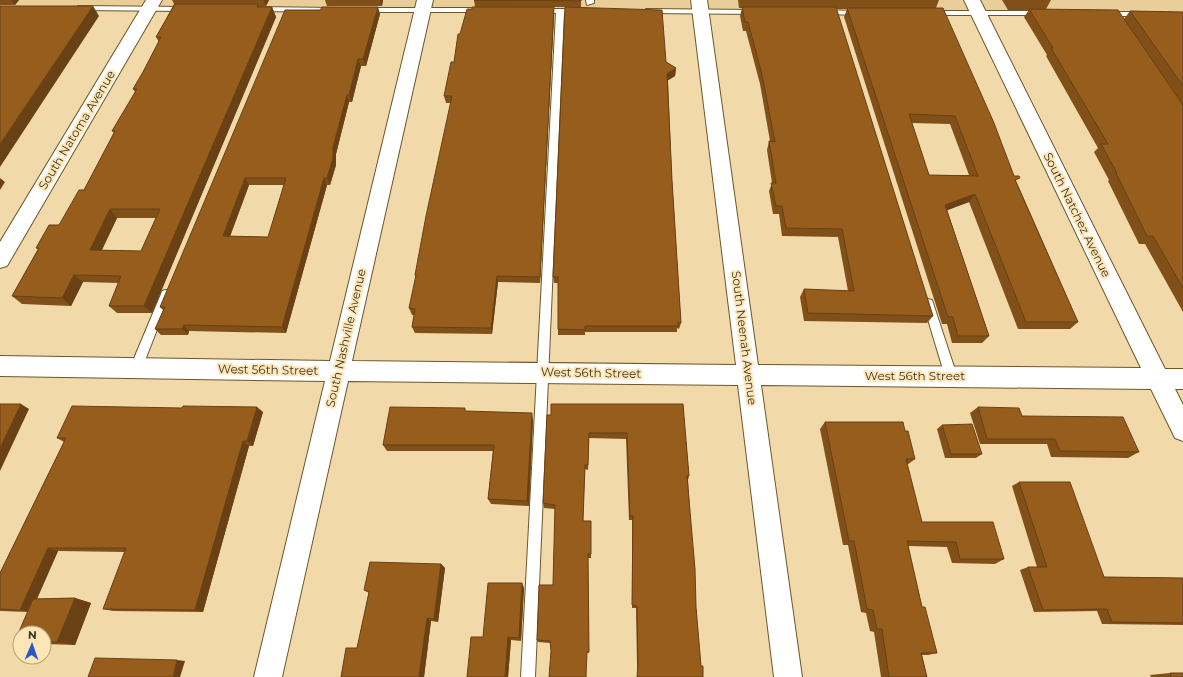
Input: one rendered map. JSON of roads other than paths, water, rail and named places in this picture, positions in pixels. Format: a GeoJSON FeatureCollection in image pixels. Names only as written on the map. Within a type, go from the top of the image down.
{"type":"FeatureCollection","features":[{"type":"Feature","properties":{"kind":"street","name":"South Natoma Avenue"},"geometry":{"type":"LineString","coordinates":[[0,260],[152,4]]}},
{"type":"Feature","properties":{"kind":"street","name":"South Nashville Avenue"},"geometry":{"type":"LineString","coordinates":[[268,677],[424,5]]}},
{"type":"Feature","properties":{"kind":"street","name":"South Neenah Avenue"},"geometry":{"type":"LineString","coordinates":[[700,6],[788,677]]}},
{"type":"Feature","properties":{"kind":"street","name":"South Natchez Avenue"},"geometry":{"type":"LineString","coordinates":[[975,7],[1183,430]]}},
{"type":"Feature","properties":{"kind":"street","name":"West 56th Street"},"geometry":{"type":"LineString","coordinates":[[0,366],[339,371],[1183,379]]}},
{"type":"Feature","properties":{"kind":"lane"},"geometry":{"type":"LineString","coordinates":[[70,8],[152,4],[194,9]]}},
{"type":"Feature","properties":{"kind":"lane"},"geometry":{"type":"LineString","coordinates":[[248,9],[284,13],[424,5],[492,10]]}},
{"type":"Feature","properties":{"kind":"lane"},"geometry":{"type":"LineString","coordinates":[[530,11],[560,11],[591,5]]}},
{"type":"Feature","properties":{"kind":"lane"},"geometry":{"type":"LineString","coordinates":[[637,11],[700,6],[762,12]]}},
{"type":"Feature","properties":{"kind":"lane"},"geometry":{"type":"LineString","coordinates":[[922,13],[975,7],[1048,14]]}},
{"type":"Feature","properties":{"kind":"lane"},"geometry":{"type":"LineString","coordinates":[[528,677],[560,11]]}},
{"type":"Feature","properties":{"kind":"lane"},"geometry":{"type":"LineString","coordinates":[[815,12],[838,16],[868,12]]}},
{"type":"Feature","properties":{"kind":"lane"},"geometry":{"type":"LineString","coordinates":[[1100,14],[1117,17],[1153,14]]}},
{"type":"Feature","properties":{"kind":"lane"},"geometry":{"type":"LineString","coordinates":[[136,368],[170,286]]}},
{"type":"Feature","properties":{"kind":"lane"},"geometry":{"type":"LineString","coordinates":[[925,294],[951,376]]}}]}
